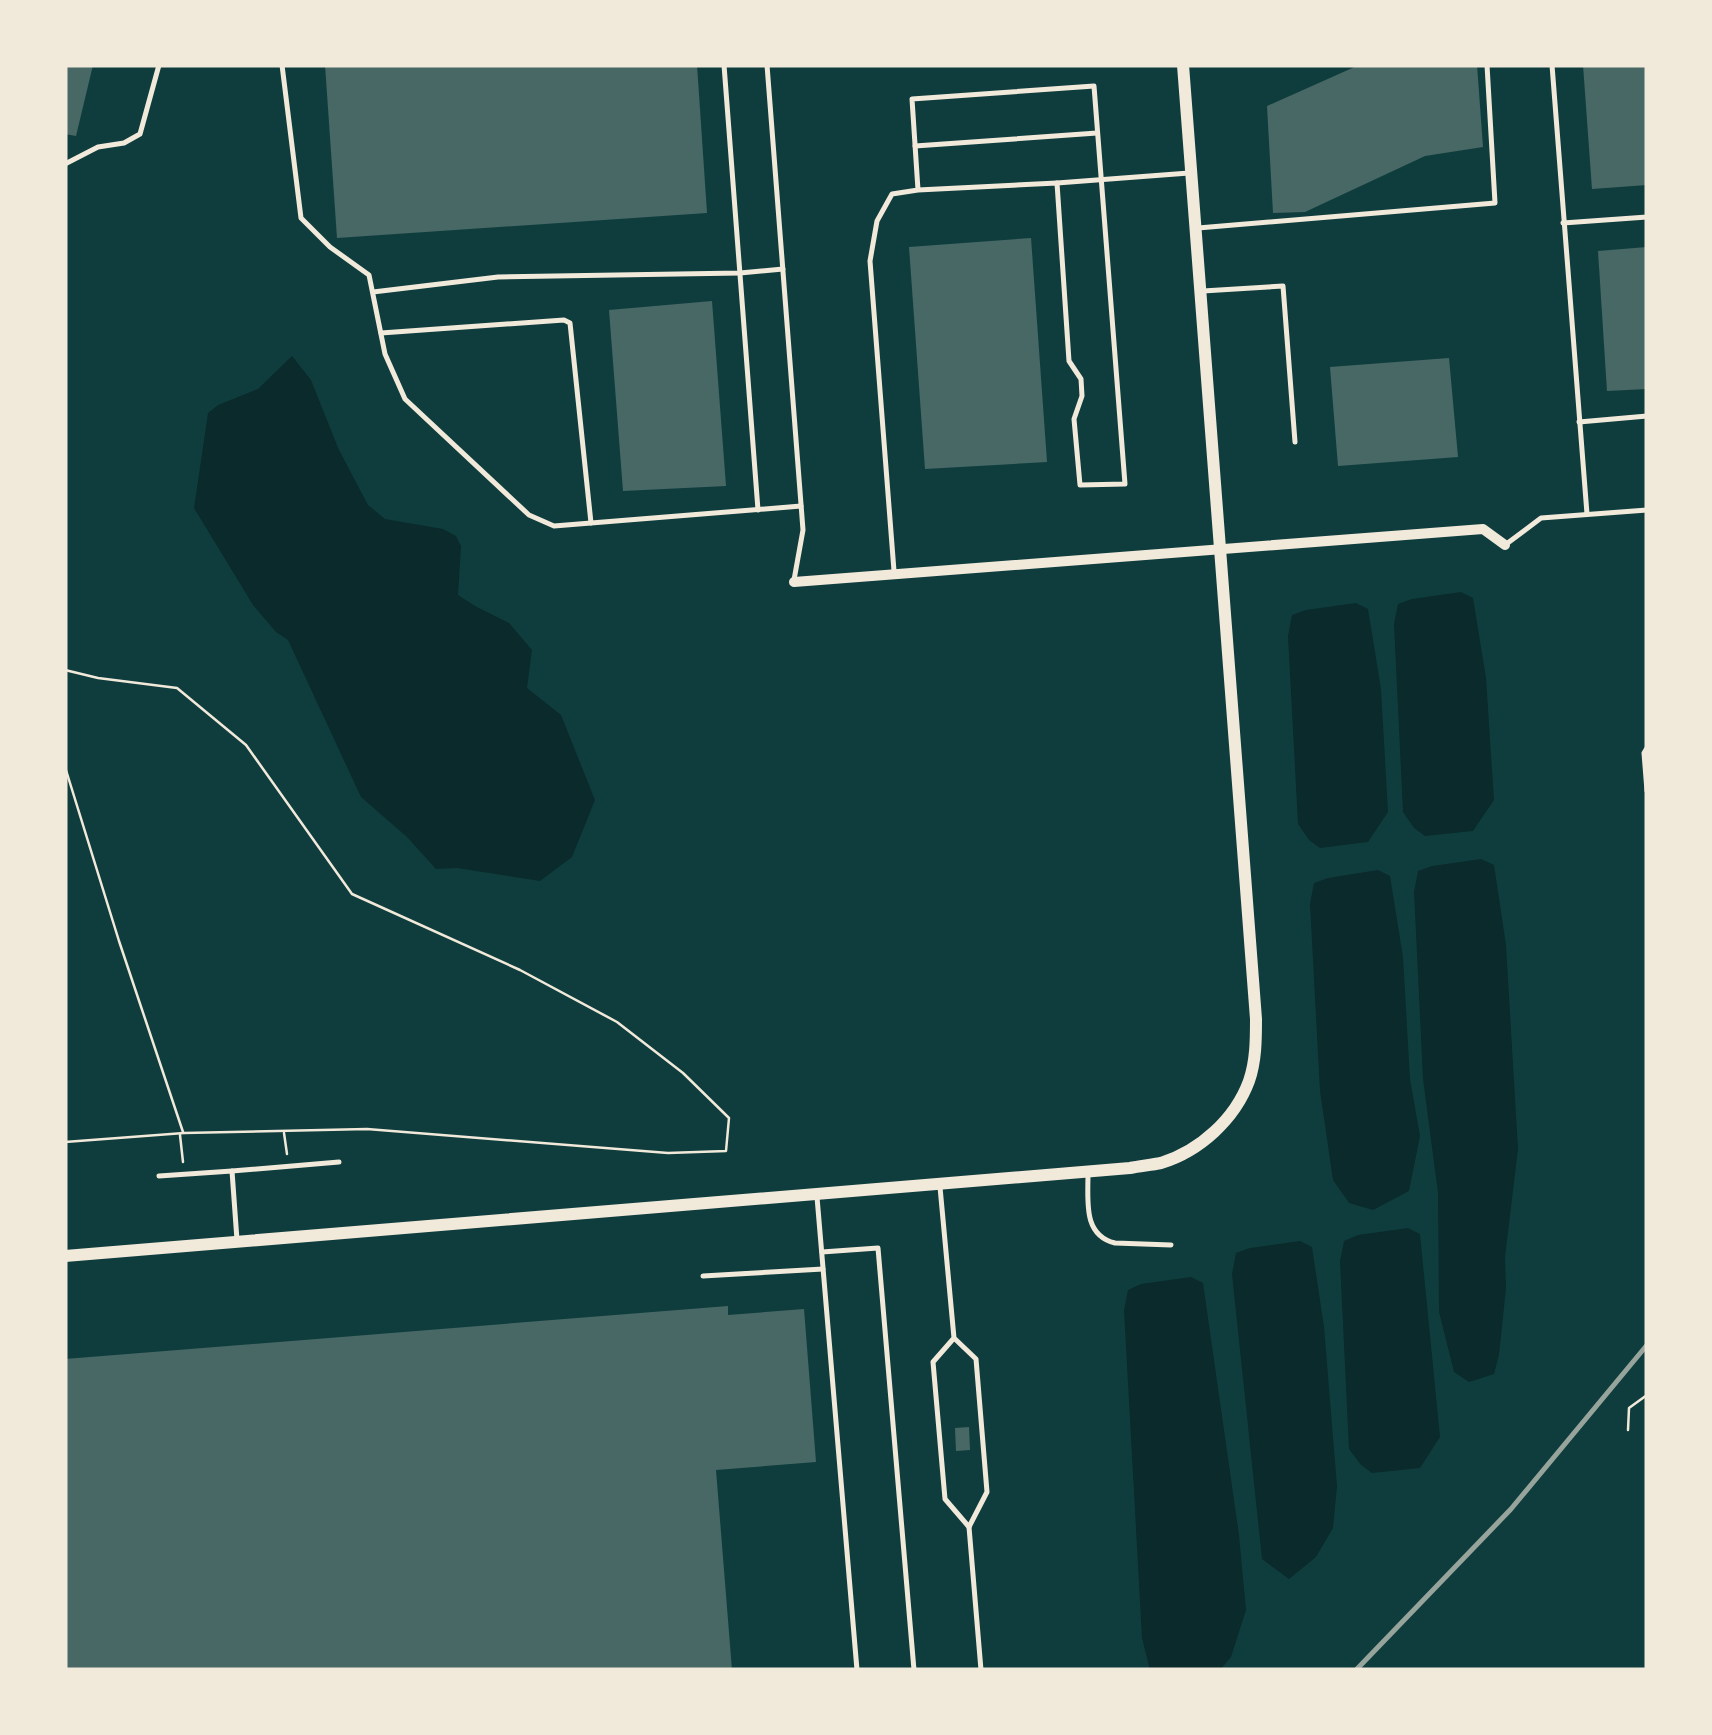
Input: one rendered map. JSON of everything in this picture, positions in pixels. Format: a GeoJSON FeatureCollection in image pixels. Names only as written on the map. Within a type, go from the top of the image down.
{"type":"FeatureCollection","features":[{"type":"Feature","properties":{"kind":"street"},"geometry":{"type":"LineString","coordinates":[[65,1256],[1088,1172],[1160,1163],[1190,1150],[1215,1132],[1234,1109],[1249,1080],[1256,1049],[1256,1019],[1183,65]]}},
{"type":"Feature","properties":{"kind":"street"},"geometry":{"type":"LineString","coordinates":[[794,582],[1483,530],[1505,545]]}},
{"type":"Feature","properties":{"kind":"lane"},"geometry":{"type":"LineString","coordinates":[[65,164],[98,147],[124,143],[140,134],[159,65]]}},
{"type":"Feature","properties":{"kind":"lane"},"geometry":{"type":"LineString","coordinates":[[282,65],[301,218],[330,247],[369,275],[385,354],[405,398],[529,515],[554,526],[801,506]]}},
{"type":"Feature","properties":{"kind":"lane"},"geometry":{"type":"LineString","coordinates":[[724,65],[758,510]]}},
{"type":"Feature","properties":{"kind":"lane"},"geometry":{"type":"LineString","coordinates":[[768,65],[803,530],[794,582]]}},
{"type":"Feature","properties":{"kind":"lane"},"geometry":{"type":"LineString","coordinates":[[1195,228],[1496,203],[1487,65]]}},
{"type":"Feature","properties":{"kind":"lane"},"geometry":{"type":"LineString","coordinates":[[1552,65],[1586,514]]}},
{"type":"Feature","properties":{"kind":"lane"},"geometry":{"type":"LineString","coordinates":[[918,190],[912,100],[1094,86],[1125,484],[1080,485],[1074,418],[1082,396],[1081,379],[1069,361],[1058,183]]}},
{"type":"Feature","properties":{"kind":"lane"},"geometry":{"type":"LineString","coordinates":[[915,146],[1098,133]]}},
{"type":"Feature","properties":{"kind":"lane"},"geometry":{"type":"LineString","coordinates":[[894,574],[870,261],[877,220],[892,194],[1191,173]]}},
{"type":"Feature","properties":{"kind":"lane"},"geometry":{"type":"LineString","coordinates":[[1563,223],[1647,217]]}},
{"type":"Feature","properties":{"kind":"lane"},"geometry":{"type":"LineString","coordinates":[[373,292],[498,277],[783,269]]}},
{"type":"Feature","properties":{"kind":"lane"},"geometry":{"type":"LineString","coordinates":[[1200,291],[1283,286],[1295,442]]}},
{"type":"Feature","properties":{"kind":"lane"},"geometry":{"type":"LineString","coordinates":[[381,333],[564,320],[570,323],[590,523]]}},
{"type":"Feature","properties":{"kind":"lane"},"geometry":{"type":"LineString","coordinates":[[1579,422],[1647,416]]}},
{"type":"Feature","properties":{"kind":"lane"},"geometry":{"type":"LineString","coordinates":[[1505,545],[1541,518],[1647,510]]}},
{"type":"Feature","properties":{"kind":"lane"},"geometry":{"type":"LineString","coordinates":[[1647,748],[1647,791]]}},
{"type":"Feature","properties":{"kind":"lane"},"geometry":{"type":"LineString","coordinates":[[159,1176],[339,1162]]}},
{"type":"Feature","properties":{"kind":"lane"},"geometry":{"type":"LineString","coordinates":[[232,1171],[237,1243]]}},
{"type":"Feature","properties":{"kind":"lane"},"geometry":{"type":"LineString","coordinates":[[1088,1172],[1088,1210],[1094,1231],[1108,1242],[1171,1245]]}},
{"type":"Feature","properties":{"kind":"lane"},"geometry":{"type":"LineString","coordinates":[[939,1184],[954,1338],[976,1360],[986,1492],[969,1527],[981,1670]]}},
{"type":"Feature","properties":{"kind":"lane"},"geometry":{"type":"LineString","coordinates":[[817,1194],[858,1670]]}},
{"type":"Feature","properties":{"kind":"lane"},"geometry":{"type":"LineString","coordinates":[[822,1252],[878,1248],[914,1670]]}},
{"type":"Feature","properties":{"kind":"lane"},"geometry":{"type":"LineString","coordinates":[[704,1276],[823,1269]]}},
{"type":"Feature","properties":{"kind":"lane"},"geometry":{"type":"LineString","coordinates":[[954,1338],[933,1362],[944,1499],[969,1527]]}},
{"type":"Feature","properties":{"kind":"path"},"geometry":{"type":"LineString","coordinates":[[65,670],[178,688],[246,745],[352,894],[520,970],[617,1022],[683,1073],[729,1118],[726,1152],[668,1153],[367,1129],[182,1133],[65,1142]]}},
{"type":"Feature","properties":{"kind":"path"},"geometry":{"type":"LineString","coordinates":[[65,767],[182,1133],[184,1174]]}},
{"type":"Feature","properties":{"kind":"path"},"geometry":{"type":"LineString","coordinates":[[284,1131],[288,1166]]}},
{"type":"Feature","properties":{"kind":"path"},"geometry":{"type":"LineString","coordinates":[[1628,1430],[1629,1408],[1647,1395]]}},
{"type":"Feature","properties":{"kind":"water"},"geometry":{"type":"Polygon","coordinates":[[[292,356],[311,380],[339,450],[368,505],[385,519],[443,529],[456,536],[461,546],[458,595],[509,623],[532,650],[527,688],[561,715],[595,800],[572,857],[540,881],[457,868],[436,869],[407,837],[361,797],[288,640],[253,605],[194,508],[208,413],[258,389],[292,356]]]}},
{"type":"Feature","properties":{"kind":"water"},"geometry":{"type":"Polygon","coordinates":[[[1461,592],[1473,598],[1486,678],[1494,800],[1473,831],[1425,836],[1403,812],[1394,624],[1398,604],[1461,592]]]}},
{"type":"Feature","properties":{"kind":"water"},"geometry":{"type":"Polygon","coordinates":[[[1356,603],[1368,609],[1381,689],[1388,812],[1368,842],[1320,848],[1298,824],[1288,636],[1292,615],[1356,603]]]}},
{"type":"Feature","properties":{"kind":"water"},"geometry":{"type":"Polygon","coordinates":[[[1481,859],[1494,865],[1506,945],[1518,1149],[1505,1257],[1499,1355],[1494,1374],[1469,1382],[1454,1372],[1439,1312],[1438,1193],[1423,1079],[1414,892],[1418,871],[1481,859]]]}},
{"type":"Feature","properties":{"kind":"water"},"geometry":{"type":"Polygon","coordinates":[[[1378,870],[1390,876],[1403,957],[1410,1079],[1420,1136],[1409,1191],[1373,1210],[1349,1203],[1333,1180],[1320,1091],[1310,904],[1314,883],[1378,870]]]}},
{"type":"Feature","properties":{"kind":"water"},"geometry":{"type":"Polygon","coordinates":[[[1408,1228],[1420,1234],[1440,1437],[1420,1468],[1372,1473],[1349,1449],[1340,1261],[1344,1241],[1358,1235],[1408,1228]]]}},
{"type":"Feature","properties":{"kind":"water"},"geometry":{"type":"Polygon","coordinates":[[[1300,1241],[1312,1247],[1324,1327],[1337,1486],[1333,1528],[1316,1557],[1289,1579],[1262,1559],[1232,1274],[1236,1253],[1300,1241]]]}},
{"type":"Feature","properties":{"kind":"water"},"geometry":{"type":"Polygon","coordinates":[[[1191,1277],[1203,1283],[1246,1610],[1231,1657],[1220,1670],[1150,1670],[1142,1638],[1124,1310],[1128,1290],[1141,1284],[1191,1277]]]}},
{"type":"Feature","properties":{"kind":"building"},"geometry":{"type":"Polygon","coordinates":[[[65,65],[93,65],[76,136],[65,134],[65,65]]]}},
{"type":"Feature","properties":{"kind":"building"},"geometry":{"type":"Polygon","coordinates":[[[325,65],[697,65],[707,213],[337,238],[325,65]]]}},
{"type":"Feature","properties":{"kind":"building"},"geometry":{"type":"Polygon","coordinates":[[[1359,65],[1477,65],[1483,147],[1425,156],[1305,212],[1273,213],[1267,106],[1359,65]]]}},
{"type":"Feature","properties":{"kind":"building"},"geometry":{"type":"Polygon","coordinates":[[[1583,65],[1647,65],[1647,185],[1592,189],[1583,65]]]}},
{"type":"Feature","properties":{"kind":"building"},"geometry":{"type":"Polygon","coordinates":[[[1031,238],[1047,462],[925,469],[909,247],[1031,238]]]}},
{"type":"Feature","properties":{"kind":"building"},"geometry":{"type":"Polygon","coordinates":[[[1647,247],[1647,389],[1607,391],[1598,251],[1647,247]]]}},
{"type":"Feature","properties":{"kind":"building"},"geometry":{"type":"Polygon","coordinates":[[[712,301],[726,486],[623,491],[609,310],[712,301]]]}},
{"type":"Feature","properties":{"kind":"building"},"geometry":{"type":"Polygon","coordinates":[[[1449,358],[1458,457],[1338,466],[1330,367],[1449,358]]]}},
{"type":"Feature","properties":{"kind":"building"},"geometry":{"type":"Polygon","coordinates":[[[728,1306],[728,1315],[804,1309],[816,1462],[716,1470],[732,1670],[65,1670],[65,1359],[728,1306]]]}},
{"type":"Feature","properties":{"kind":"building"},"geometry":{"type":"Polygon","coordinates":[[[969,1427],[970,1450],[956,1451],[955,1428],[969,1427]]]}},
{"type":"Feature","properties":{"kind":"railway"},"geometry":{"type":"LineString","coordinates":[[1356,1670],[1511,1509],[1647,1345]]}}]}
